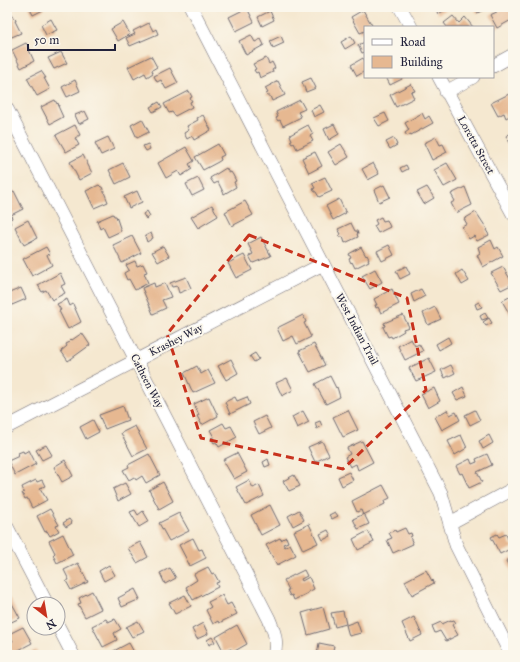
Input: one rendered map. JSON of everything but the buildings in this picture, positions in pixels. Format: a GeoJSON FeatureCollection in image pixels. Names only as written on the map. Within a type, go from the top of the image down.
{"type":"FeatureCollection","features":[{"type":"Feature","properties":{"kind":"street","name":"West Indian Trail"},"geometry":{"type":"LineString","coordinates":[[192,7],[441,493],[456,545],[511,655]]}},
{"type":"Feature","properties":{"kind":"street"},"geometry":{"type":"LineString","coordinates":[[400,7],[410,26]]}},
{"type":"Feature","properties":{"kind":"street"},"geometry":{"type":"LineString","coordinates":[[494,65],[513,55]]}},
{"type":"Feature","properties":{"kind":"street","name":"Loretta Street"},"geometry":{"type":"LineString","coordinates":[[439,78],[513,214]]}},
{"type":"Feature","properties":{"kind":"street"},"geometry":{"type":"LineString","coordinates":[[446,92],[471,78]]}},
{"type":"Feature","properties":{"kind":"street","name":"Catheen Way"},"geometry":{"type":"LineString","coordinates":[[7,109],[269,619],[276,637],[274,655]]}},
{"type":"Feature","properties":{"kind":"street","name":"Krashey Way"},"geometry":{"type":"LineString","coordinates":[[7,427],[323,264]]}},
{"type":"Feature","properties":{"kind":"street"},"geometry":{"type":"LineString","coordinates":[[450,523],[513,489]]}},
{"type":"Feature","properties":{"kind":"street"},"geometry":{"type":"LineString","coordinates":[[7,527],[43,596]]}},
{"type":"Feature","properties":{"kind":"street"},"geometry":{"type":"LineString","coordinates":[[63,636],[73,655]]}},
{"type":"Feature","properties":{"kind":"highlighted area"},"geometry":{"type":"Polygon","coordinates":[[[249,235],[407,298],[426,390],[343,469],[201,438],[167,334],[249,235]]]}}]}
